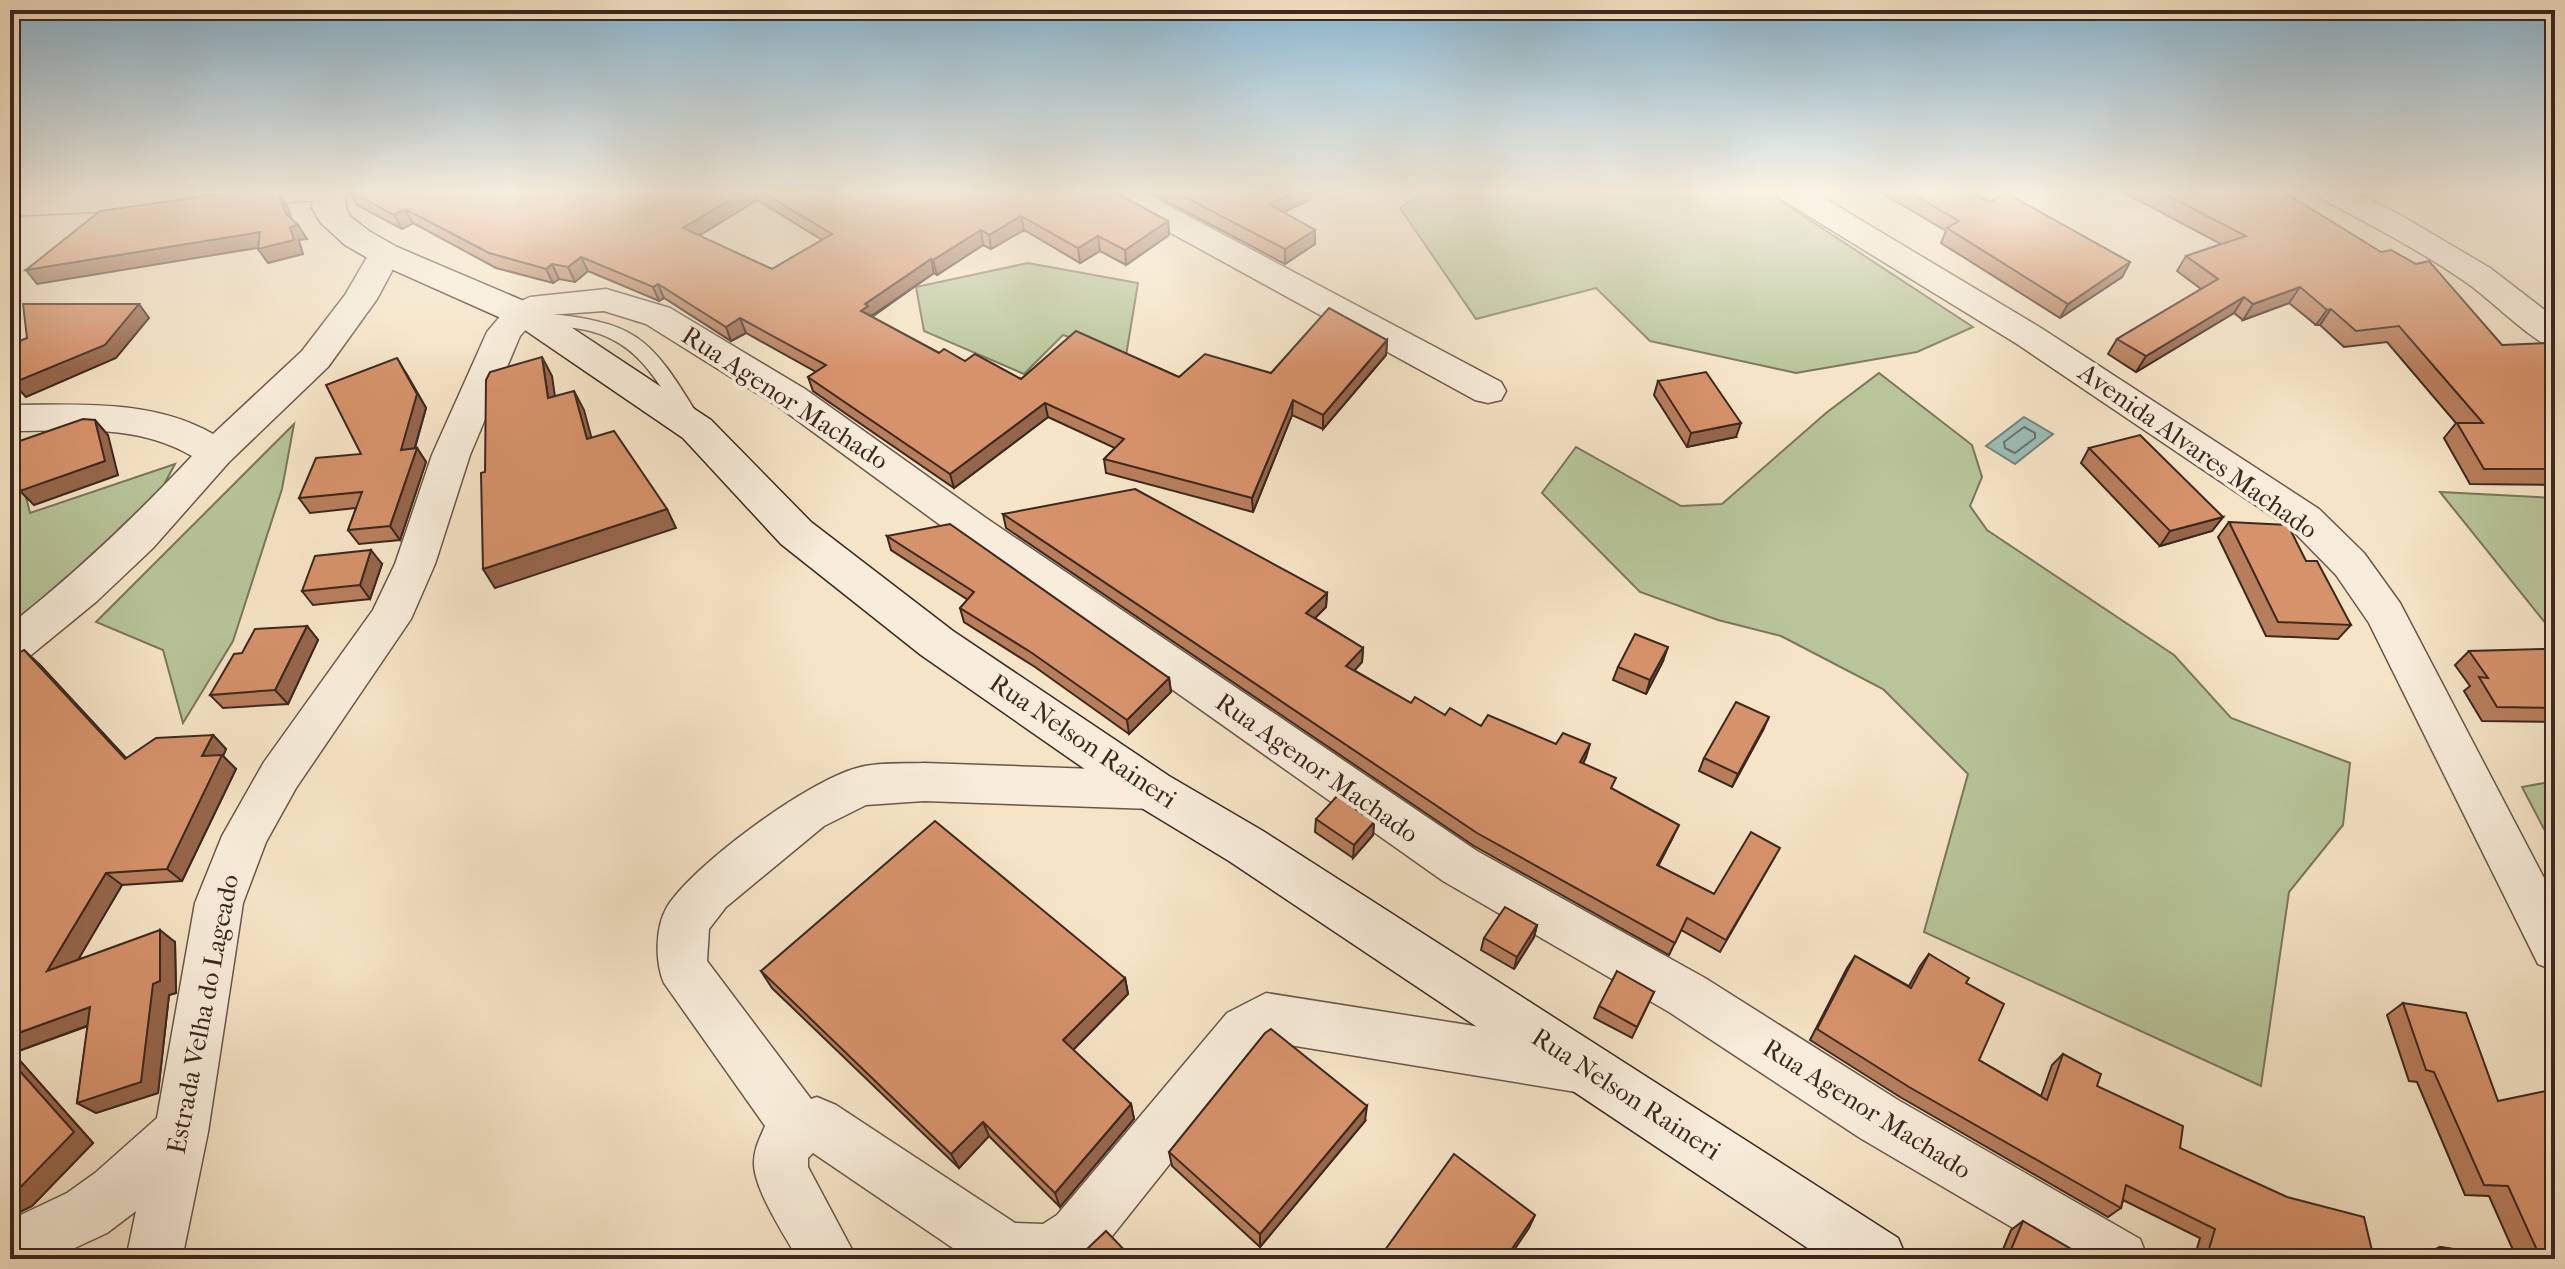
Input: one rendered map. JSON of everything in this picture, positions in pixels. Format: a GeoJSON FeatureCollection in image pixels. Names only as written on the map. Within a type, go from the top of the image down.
{"type":"FeatureCollection","features":[{"type":"Feature","properties":{"kind":"main road","name":"Rua Nelson Raineri"},"geometry":{"type":"LineString","coordinates":[[381,251],[526,316],[697,429],[796,533],[937,643],[1152,790],[1246,846],[1877,1259]]}},
{"type":"Feature","properties":{"kind":"street"},"geometry":{"type":"LineString","coordinates":[[1230,251],[1488,391]]}},
{"type":"Feature","properties":{"kind":"street","name":"Avenida Alvares Machado"},"geometry":{"type":"LineString","coordinates":[[1889,251],[2029,336],[2305,519],[2350,564],[2385,614],[2555,948]]}},
{"type":"Feature","properties":{"kind":"street"},"geometry":{"type":"LineString","coordinates":[[2440,251],[2469,269],[2555,338]]}},
{"type":"Feature","properties":{"kind":"street"},"geometry":{"type":"LineString","coordinates":[[10,648],[83,590],[139,538],[216,453],[315,359],[360,299],[385,254]]}},
{"type":"Feature","properties":{"kind":"street","name":"Rua Agenor Machado"},"geometry":{"type":"LineString","coordinates":[[526,316],[542,305],[606,300],[634,306],[697,337],[792,398],[985,537],[1460,866],[1687,995],[1879,1119],[2120,1259]]}},
{"type":"Feature","properties":{"kind":"street","name":"Estrada Velha do Lageado"},"geometry":{"type":"LineString","coordinates":[[154,1259],[181,1132],[219,903],[234,860],[280,775],[390,619],[415,564],[451,455],[496,344],[509,324],[526,316]]}},
{"type":"Feature","properties":{"kind":"street"},"geometry":{"type":"LineString","coordinates":[[10,418],[118,418],[180,432],[216,453]]}},
{"type":"Feature","properties":{"kind":"street"},"geometry":{"type":"LineString","coordinates":[[799,1128],[682,967],[685,922],[709,892],[808,812],[860,786],[924,782],[1152,790]]}},
{"type":"Feature","properties":{"kind":"street"},"geometry":{"type":"LineString","coordinates":[[829,1259],[781,1169],[786,1140],[799,1128],[817,1124],[1007,1251],[1049,1252],[1077,1235],[1245,1030],[1266,1017],[1591,1070]]}},
{"type":"Feature","properties":{"kind":"street"},"geometry":{"type":"LineString","coordinates":[[10,1249],[87,1213],[115,1193],[181,1132]]}},
{"type":"Feature","properties":{"kind":"green space"},"geometry":{"type":"Polygon","coordinates":[[[1430,251],[1857,251],[1973,327],[1917,352],[1796,373],[1650,341],[1596,288],[1476,319],[1430,251]]]}},
{"type":"Feature","properties":{"kind":"green space"},"geometry":{"type":"Polygon","coordinates":[[[1028,263],[1138,283],[1126,356],[1063,335],[1024,374],[924,331],[916,287],[1028,263]]]}},
{"type":"Feature","properties":{"kind":"green space"},"geometry":{"type":"Polygon","coordinates":[[[1879,373],[1972,445],[1982,477],[1970,506],[1987,530],[2174,655],[2231,718],[2350,763],[2343,825],[2289,892],[2261,1086],[1924,932],[1968,774],[1883,689],[1781,636],[1718,620],[1640,592],[1542,493],[1576,447],[1681,506],[1722,504],[1826,413],[1879,373]]]}},
{"type":"Feature","properties":{"kind":"green space"},"geometry":{"type":"Polygon","coordinates":[[[294,424],[282,489],[233,641],[183,723],[163,650],[96,622],[294,424]]]}},
{"type":"Feature","properties":{"kind":"green space"},"geometry":{"type":"Polygon","coordinates":[[[175,464],[152,507],[10,633],[10,466],[19,469],[30,513],[175,464]]]}},
{"type":"Feature","properties":{"kind":"green space"},"geometry":{"type":"Polygon","coordinates":[[[2440,492],[2555,498],[2555,635],[2440,492]]]}},
{"type":"Feature","properties":{"kind":"green space"},"geometry":{"type":"Polygon","coordinates":[[[2555,781],[2555,850],[2522,787],[2555,781]]]}},
{"type":"Feature","properties":{"kind":"water"},"geometry":{"type":"Polygon","coordinates":[[[2024,417],[2053,434],[2015,464],[1986,446],[2024,417]]]}},
{"type":"Feature","properties":{"kind":"building"},"geometry":{"type":"Polygon","coordinates":[[[50,251],[142,251],[26,270],[50,251]]]}},
{"type":"Feature","properties":{"kind":"building"},"geometry":{"type":"Polygon","coordinates":[[[486,251],[733,251],[772,269],[802,251],[947,251],[865,304],[868,306],[861,311],[939,353],[944,349],[965,361],[975,354],[1021,379],[1076,331],[1179,377],[1205,354],[1271,373],[1329,308],[1387,340],[1323,415],[1293,400],[1252,498],[1104,459],[1124,439],[1045,403],[950,474],[808,377],[826,365],[740,318],[726,327],[658,284],[653,287],[581,257],[568,267],[552,264],[546,269],[486,251]]]}},
{"type":"Feature","properties":{"kind":"building"},"geometry":{"type":"Polygon","coordinates":[[[1984,251],[2111,251],[2130,262],[2068,304],[1984,251]]]}},
{"type":"Feature","properties":{"kind":"building"},"geometry":{"type":"Polygon","coordinates":[[[2200,251],[2393,251],[2416,264],[2429,261],[2502,345],[2545,343],[2555,353],[2555,469],[2484,469],[2457,423],[2483,423],[2399,326],[2356,331],[2300,287],[2253,304],[2244,297],[2146,356],[2117,339],[2218,279],[2186,256],[2200,251]]]}},
{"type":"Feature","properties":{"kind":"building"},"geometry":{"type":"Polygon","coordinates":[[[23,304],[139,304],[105,345],[13,383],[10,377],[10,345],[27,338],[23,304]]]}},
{"type":"Feature","properties":{"kind":"building"},"geometry":{"type":"Polygon","coordinates":[[[542,357],[548,398],[574,391],[587,439],[614,431],[667,509],[483,569],[481,473],[485,472],[486,380],[490,372],[542,357]]]}},
{"type":"Feature","properties":{"kind":"building"},"geometry":{"type":"Polygon","coordinates":[[[397,358],[417,394],[401,450],[417,448],[390,526],[348,530],[362,492],[299,498],[316,458],[361,454],[326,385],[397,358]]]}},
{"type":"Feature","properties":{"kind":"building"},"geometry":{"type":"Polygon","coordinates":[[[1706,372],[1741,423],[1691,433],[1658,381],[1706,372]]]}},
{"type":"Feature","properties":{"kind":"building"},"geometry":{"type":"Polygon","coordinates":[[[83,419],[95,420],[105,461],[20,491],[11,444],[83,419]]]}},
{"type":"Feature","properties":{"kind":"building"},"geometry":{"type":"Polygon","coordinates":[[[2140,435],[2223,517],[2170,531],[2089,448],[2140,435]]]}},
{"type":"Feature","properties":{"kind":"building"},"geometry":{"type":"Polygon","coordinates":[[[1135,489],[1327,593],[1306,613],[1363,648],[1346,666],[1411,703],[1415,697],[1445,715],[1450,708],[1481,726],[1488,715],[1556,744],[1563,733],[1590,744],[1580,762],[1616,778],[1611,788],[1679,825],[1657,865],[1714,894],[1751,832],[1780,848],[1726,940],[1687,918],[1675,943],[1477,833],[1003,514],[1135,489]]]}},
{"type":"Feature","properties":{"kind":"building"},"geometry":{"type":"Polygon","coordinates":[[[2229,522],[2288,525],[2306,561],[2317,561],[2351,625],[2278,622],[2229,522]]]}},
{"type":"Feature","properties":{"kind":"building"},"geometry":{"type":"Polygon","coordinates":[[[950,524],[1169,678],[1127,720],[1032,653],[960,608],[974,592],[887,536],[950,524]]]}},
{"type":"Feature","properties":{"kind":"building"},"geometry":{"type":"Polygon","coordinates":[[[371,550],[360,585],[302,591],[315,556],[371,550]]]}},
{"type":"Feature","properties":{"kind":"building"},"geometry":{"type":"Polygon","coordinates":[[[307,626],[275,690],[210,695],[234,654],[242,653],[255,629],[307,626]]]}},
{"type":"Feature","properties":{"kind":"building"},"geometry":{"type":"Polygon","coordinates":[[[1635,634],[1668,647],[1650,680],[1618,667],[1635,634]]]}},
{"type":"Feature","properties":{"kind":"building"},"geometry":{"type":"Polygon","coordinates":[[[2544,649],[2555,665],[2555,708],[2497,707],[2479,677],[2488,678],[2469,651],[2544,649]]]}},
{"type":"Feature","properties":{"kind":"building"},"geometry":{"type":"Polygon","coordinates":[[[24,650],[125,759],[156,738],[213,735],[202,756],[222,755],[167,869],[106,873],[47,971],[160,930],[160,981],[153,984],[141,1082],[77,1103],[90,1007],[10,1036],[10,658],[24,650]]]}},
{"type":"Feature","properties":{"kind":"building"},"geometry":{"type":"Polygon","coordinates":[[[1736,702],[1769,717],[1738,774],[1704,758],[1736,702]]]}},
{"type":"Feature","properties":{"kind":"building"},"geometry":{"type":"Polygon","coordinates":[[[1337,796],[1374,822],[1354,845],[1316,819],[1337,796]]]}},
{"type":"Feature","properties":{"kind":"building"},"geometry":{"type":"Polygon","coordinates":[[[935,821],[1125,978],[1063,1040],[1131,1104],[1055,1193],[983,1122],[951,1154],[761,971],[935,821]]]}},
{"type":"Feature","properties":{"kind":"building"},"geometry":{"type":"Polygon","coordinates":[[[1505,907],[1537,925],[1517,957],[1484,938],[1505,907]]]}},
{"type":"Feature","properties":{"kind":"building"},"geometry":{"type":"Polygon","coordinates":[[[1929,954],[1969,978],[1966,983],[2004,1004],[1979,1060],[2047,1100],[2063,1054],[2101,1074],[2097,1086],[2183,1126],[2180,1148],[2287,1197],[2364,1217],[2374,1259],[2206,1259],[2215,1229],[2126,1185],[2121,1208],[1909,1087],[1817,1029],[1855,956],[1911,988],[1929,954]]]}},
{"type":"Feature","properties":{"kind":"building"},"geometry":{"type":"Polygon","coordinates":[[[1617,971],[1654,992],[1637,1027],[1599,1006],[1617,971]]]}},
{"type":"Feature","properties":{"kind":"building"},"geometry":{"type":"Polygon","coordinates":[[[2403,1003],[2466,1013],[2498,1101],[2555,1089],[2555,1259],[2541,1259],[2508,1186],[2484,1185],[2434,1072],[2426,1070],[2403,1003]]]}},
{"type":"Feature","properties":{"kind":"building"},"geometry":{"type":"Polygon","coordinates":[[[1271,1029],[1367,1106],[1260,1234],[1169,1152],[1271,1029]]]}},
{"type":"Feature","properties":{"kind":"building"},"geometry":{"type":"Polygon","coordinates":[[[10,1060],[74,1132],[10,1198],[10,1060]]]}},
{"type":"Feature","properties":{"kind":"building"},"geometry":{"type":"Polygon","coordinates":[[[1454,1154],[1535,1215],[1505,1259],[1380,1257],[1454,1154]]]}},
{"type":"Feature","properties":{"kind":"building"},"geometry":{"type":"Polygon","coordinates":[[[2023,1221],[2078,1253],[2076,1259],[2007,1259],[2023,1221]]]}},
{"type":"Feature","properties":{"kind":"building"},"geometry":{"type":"Polygon","coordinates":[[[1106,1231],[1133,1259],[1049,1259],[1058,1250],[1087,1249],[1106,1231]]]}},
{"type":"Feature","properties":{"kind":"building"},"geometry":{"type":"Polygon","coordinates":[[[2440,1247],[2518,1259],[2443,1259],[2440,1247]]]}}]}
